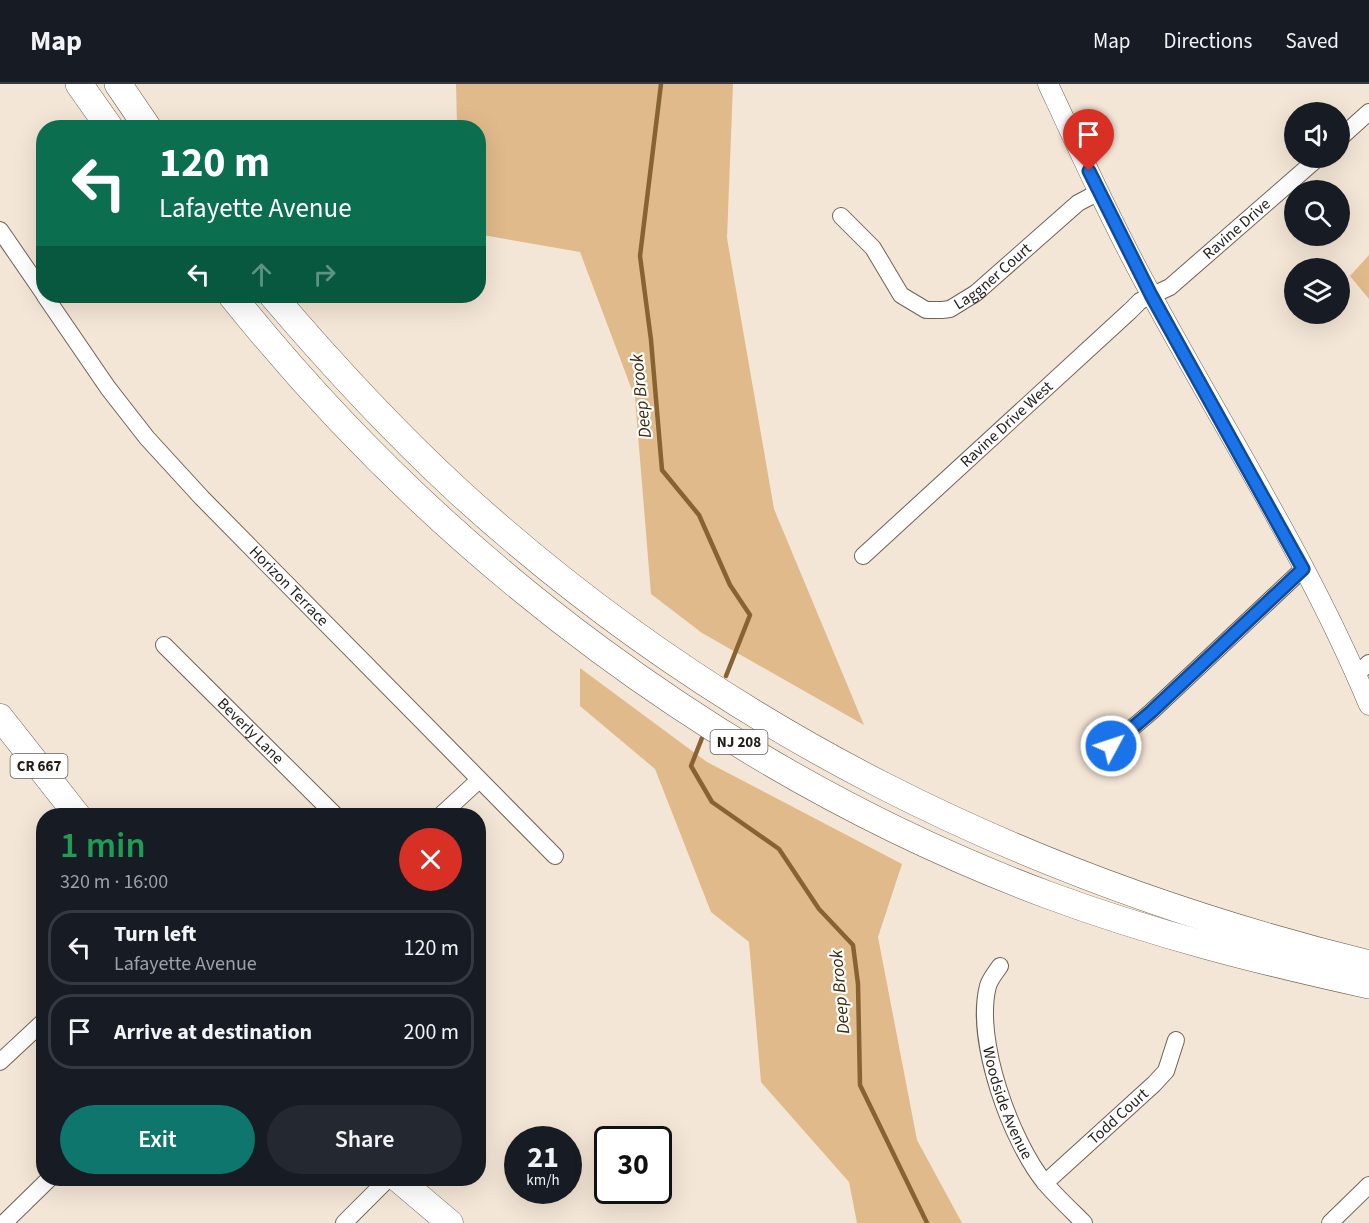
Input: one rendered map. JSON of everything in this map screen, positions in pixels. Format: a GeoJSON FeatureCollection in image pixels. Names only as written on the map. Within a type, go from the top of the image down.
{"type":"FeatureCollection","features":[{"type":"Feature","properties":{"kind":"highway"},"geometry":{"type":"LineString","coordinates":[[80,84],[105,120]]}},
{"type":"Feature","properties":{"kind":"highway"},"geometry":{"type":"LineString","coordinates":[[118,84],[143,120]]}},
{"type":"Feature","properties":{"kind":"highway","name":"NJ 208"},"geometry":{"type":"LineString","coordinates":[[238,303],[357,436],[479,551],[609,655],[749,748],[895,828],[1045,894],[1205,946],[1369,985]]}},
{"type":"Feature","properties":{"kind":"highway","name":"NJ 208"},"geometry":{"type":"LineString","coordinates":[[279,303],[380,414],[499,527],[627,629],[766,721],[882,787],[1005,845],[1107,886],[1190,914],[1369,964]]}},
{"type":"Feature","properties":{"kind":"main road","name":"CR 667"},"geometry":{"type":"LineString","coordinates":[[0,717],[72,808]]}},
{"type":"Feature","properties":{"kind":"main road"},"geometry":{"type":"LineString","coordinates":[[406,1186],[450,1223]]}},
{"type":"Feature","properties":{"kind":"street"},"geometry":{"type":"LineString","coordinates":[[1048,84],[1151,295],[1303,569],[1363,669],[1369,705]]}},
{"type":"Feature","properties":{"kind":"street"},"geometry":{"type":"LineString","coordinates":[[1350,129],[1369,112]]}},
{"type":"Feature","properties":{"kind":"street","name":"Ravine Drive"},"geometry":{"type":"LineString","coordinates":[[1151,295],[1170,287],[1307,168]]}},
{"type":"Feature","properties":{"kind":"street","name":"Laggner Court"},"geometry":{"type":"LineString","coordinates":[[841,216],[873,248],[901,295],[926,310],[942,310],[950,309],[976,294],[1078,203],[1099,192]]}},
{"type":"Feature","properties":{"kind":"street","name":"Horizon Terrace"},"geometry":{"type":"LineString","coordinates":[[0,230],[36,283]]}},
{"type":"Feature","properties":{"kind":"street","name":"Ravine Drive West"},"geometry":{"type":"LineString","coordinates":[[863,556],[1130,310],[1151,295]]}},
{"type":"Feature","properties":{"kind":"street","name":"Horizon Terrace"},"geometry":{"type":"LineString","coordinates":[[50,303],[108,388],[147,438],[202,498],[555,856]]}},
{"type":"Feature","properties":{"kind":"street"},"geometry":{"type":"LineString","coordinates":[[1111,746],[1151,712],[1303,569]]}},
{"type":"Feature","properties":{"kind":"street","name":"Beverly Lane"},"geometry":{"type":"LineString","coordinates":[[164,645],[328,808]]}},
{"type":"Feature","properties":{"kind":"street"},"geometry":{"type":"LineString","coordinates":[[449,808],[479,780]]}},
{"type":"Feature","properties":{"kind":"street","name":"Woodside Avenue"},"geometry":{"type":"LineString","coordinates":[[1000,966],[988,985],[988,1048],[1009,1120],[1045,1183],[1084,1223]]}},
{"type":"Feature","properties":{"kind":"street"},"geometry":{"type":"LineString","coordinates":[[0,1062],[36,1029]]}},
{"type":"Feature","properties":{"kind":"street","name":"Todd Court"},"geometry":{"type":"LineString","coordinates":[[1045,1183],[1166,1071],[1176,1040]]}},
{"type":"Feature","properties":{"kind":"street"},"geometry":{"type":"LineString","coordinates":[[1330,1223],[1369,1185]]}},
{"type":"Feature","properties":{"kind":"street"},"geometry":{"type":"LineString","coordinates":[[4,1223],[42,1186]]}},
{"type":"Feature","properties":{"kind":"street"},"geometry":{"type":"LineString","coordinates":[[345,1223],[391,1186]]}},
{"type":"Feature","properties":{"kind":"shaded area"},"geometry":{"type":"Polygon","coordinates":[[[456,84],[733,84],[727,238],[774,509],[864,725],[702,633],[651,594],[635,398],[580,252],[486,236],[486,120],[457,120],[456,84]]]}},
{"type":"Feature","properties":{"kind":"shaded area"},"geometry":{"type":"Polygon","coordinates":[[[1369,255],[1369,299],[1350,276],[1369,255]]]}},
{"type":"Feature","properties":{"kind":"shaded area"},"geometry":{"type":"Polygon","coordinates":[[[580,668],[707,762],[902,864],[878,937],[917,1140],[962,1223],[857,1223],[849,1182],[761,1082],[749,942],[711,912],[655,769],[580,706],[580,668]]]}},
{"type":"Feature","properties":{"kind":"waterway","name":"Deep Brook"},"geometry":{"type":"LineString","coordinates":[[661,84],[640,256],[651,340],[662,470],[699,515],[730,585],[750,615],[726,676]]}},
{"type":"Feature","properties":{"kind":"waterway","name":"Deep Brook"},"geometry":{"type":"LineString","coordinates":[[702,738],[691,766],[712,802],[779,849],[819,909],[853,945],[858,984],[860,1085],[927,1223]]}},
{"type":"Feature","properties":{"kind":"route"},"geometry":{"type":"LineString","coordinates":[[1089,171],[1151,295],[1303,569],[1151,712],[1111,746]]}}]}
